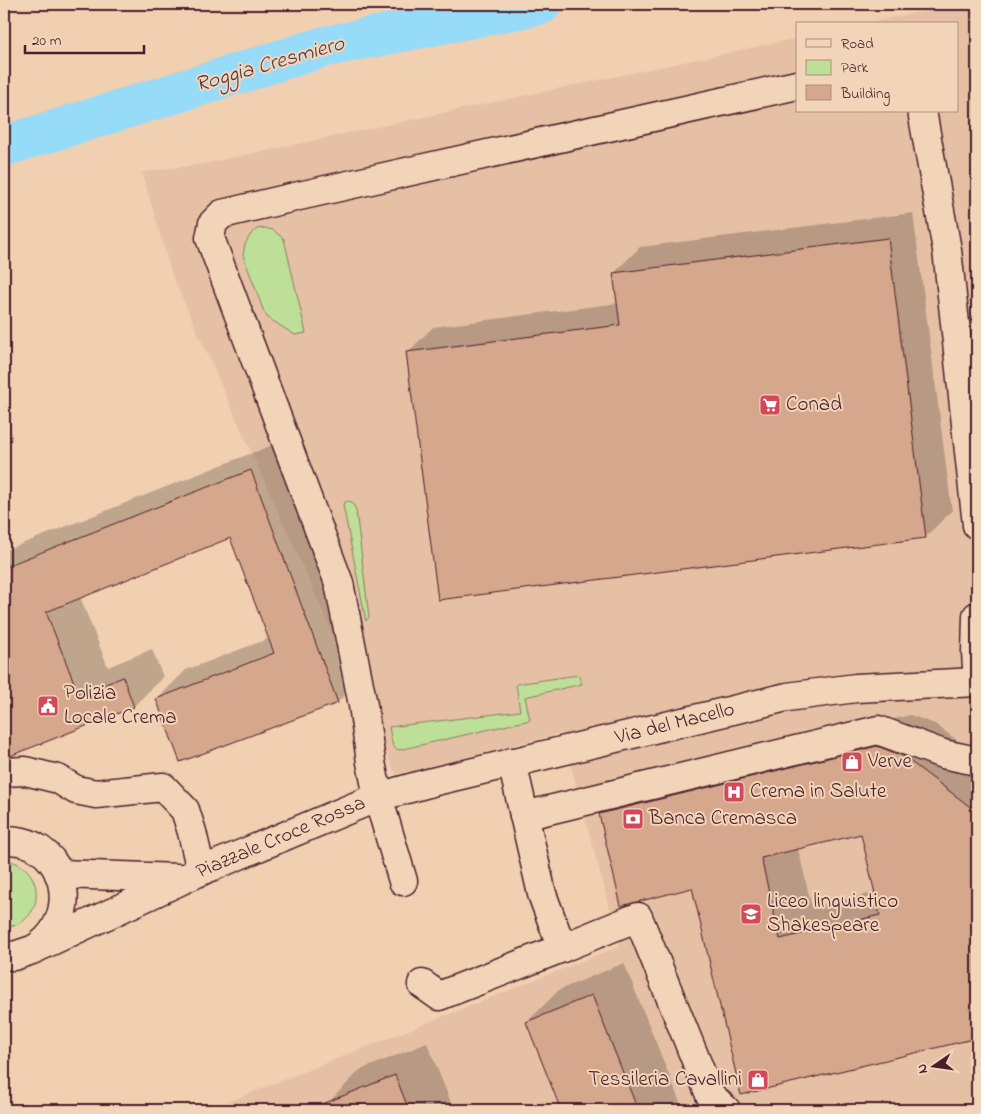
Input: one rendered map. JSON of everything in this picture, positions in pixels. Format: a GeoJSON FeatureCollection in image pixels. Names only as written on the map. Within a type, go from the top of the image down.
{"type":"FeatureCollection","features":[{"type":"Feature","properties":{"kind":"street"},"geometry":{"type":"LineString","coordinates":[[403,881],[378,797],[363,705],[339,583],[210,238],[213,223],[222,214],[796,85]]}},
{"type":"Feature","properties":{"kind":"street"},"geometry":{"type":"LineString","coordinates":[[922,112],[946,250],[977,525]]}},
{"type":"Feature","properties":{"kind":"street"},"geometry":{"type":"LineString","coordinates":[[977,616],[977,667]]}},
{"type":"Feature","properties":{"kind":"street","name":"Via del Macello"},"geometry":{"type":"LineString","coordinates":[[378,797],[512,762],[787,697],[856,688],[977,682]]}},
{"type":"Feature","properties":{"kind":"street"},"geometry":{"type":"LineString","coordinates":[[524,816],[878,730],[942,754],[977,761]]}},
{"type":"Feature","properties":{"kind":"street"},"geometry":{"type":"LineString","coordinates":[[512,762],[542,894],[562,948]]}},
{"type":"Feature","properties":{"kind":"street"},"geometry":{"type":"LineString","coordinates":[[14,771],[58,779],[76,790],[96,794],[162,787],[185,810],[192,832],[192,875]]}},
{"type":"Feature","properties":{"kind":"street","name":"Piazzale Croce Rossa"},"geometry":{"type":"LineString","coordinates":[[4,955],[14,956],[32,950],[192,875],[378,797]]}},
{"type":"Feature","properties":{"kind":"street","name":"Piazzale Croce Rossa"},"geometry":{"type":"LineString","coordinates":[[4,840],[17,840],[35,846],[49,858],[59,874],[64,891],[64,909],[58,926],[47,940],[32,950]]}},
{"type":"Feature","properties":{"kind":"street","name":"Piazzale Croce Rossa"},"geometry":{"type":"LineString","coordinates":[[59,874],[192,875]]}},
{"type":"Feature","properties":{"kind":"street"},"geometry":{"type":"LineString","coordinates":[[422,984],[438,996],[638,917],[710,1095],[726,1110]]}},
{"type":"Feature","properties":{"kind":"shaded area"},"geometry":{"type":"Polygon","coordinates":[[[977,5],[977,1110],[208,1110],[620,946],[562,733],[396,775],[172,275],[142,172],[203,164],[796,38],[796,112],[958,112],[958,22],[872,22],[938,8],[977,5]]]}},
{"type":"Feature","properties":{"kind":"green space"},"geometry":{"type":"Polygon","coordinates":[[[257,229],[273,230],[284,239],[306,333],[295,335],[268,318],[264,312],[243,255],[245,244],[251,234],[257,229]]]}},
{"type":"Feature","properties":{"kind":"green space"},"geometry":{"type":"Polygon","coordinates":[[[347,501],[352,502],[356,510],[369,617],[366,621],[343,504],[347,501]]]}},
{"type":"Feature","properties":{"kind":"green space"},"geometry":{"type":"Polygon","coordinates":[[[578,675],[582,684],[525,697],[530,720],[399,750],[393,747],[389,727],[520,711],[516,684],[578,675]]]}},
{"type":"Feature","properties":{"kind":"green space"},"geometry":{"type":"Polygon","coordinates":[[[4,860],[18,864],[28,872],[34,883],[36,895],[34,906],[28,917],[18,924],[4,927],[4,860]]]}},
{"type":"Feature","properties":{"kind":"building"},"geometry":{"type":"Polygon","coordinates":[[[888,238],[926,538],[438,600],[406,352],[620,325],[613,273],[888,238]]]}},
{"type":"Feature","properties":{"kind":"building"},"geometry":{"type":"Polygon","coordinates":[[[251,470],[338,703],[180,762],[156,699],[274,653],[230,538],[46,612],[79,695],[123,677],[134,707],[10,756],[4,738],[4,567],[251,470]]]}},
{"type":"Feature","properties":{"kind":"building"},"geometry":{"type":"Polygon","coordinates":[[[877,746],[903,756],[977,812],[977,1038],[741,1095],[692,888],[621,906],[599,814],[877,746]],[[861,834],[761,858],[780,939],[880,915],[861,834]]]}},
{"type":"Feature","properties":{"kind":"building"},"geometry":{"type":"Polygon","coordinates":[[[592,995],[638,1110],[561,1110],[526,1022],[592,995]]]}},
{"type":"Feature","properties":{"kind":"building"},"geometry":{"type":"Polygon","coordinates":[[[395,1075],[409,1110],[310,1110],[310,1109],[395,1075]]]}},
{"type":"Feature","properties":{"kind":"waterway","name":"Roggia Cresmiero"},"geometry":{"type":"LineString","coordinates":[[4,146],[323,47],[541,4]]}},
{"type":"Feature","properties":{"kind":"place","name":"Conad"},"geometry":{"type":"Point","coordinates":[770,405]}},
{"type":"Feature","properties":{"kind":"place","name":"Polizia Locale Crema"},"geometry":{"type":"Point","coordinates":[48,706]}},
{"type":"Feature","properties":{"kind":"place","name":"Verve"},"geometry":{"type":"Point","coordinates":[852,762]}},
{"type":"Feature","properties":{"kind":"place","name":"Crema in Salute"},"geometry":{"type":"Point","coordinates":[734,792]}},
{"type":"Feature","properties":{"kind":"place","name":"Banca Cremasca"},"geometry":{"type":"Point","coordinates":[633,819]}},
{"type":"Feature","properties":{"kind":"place","name":"Liceo linguistico Shakespeare"},"geometry":{"type":"Point","coordinates":[751,914]}},
{"type":"Feature","properties":{"kind":"place","name":"Tessileria Cavallini"},"geometry":{"type":"Point","coordinates":[758,1080]}}]}
